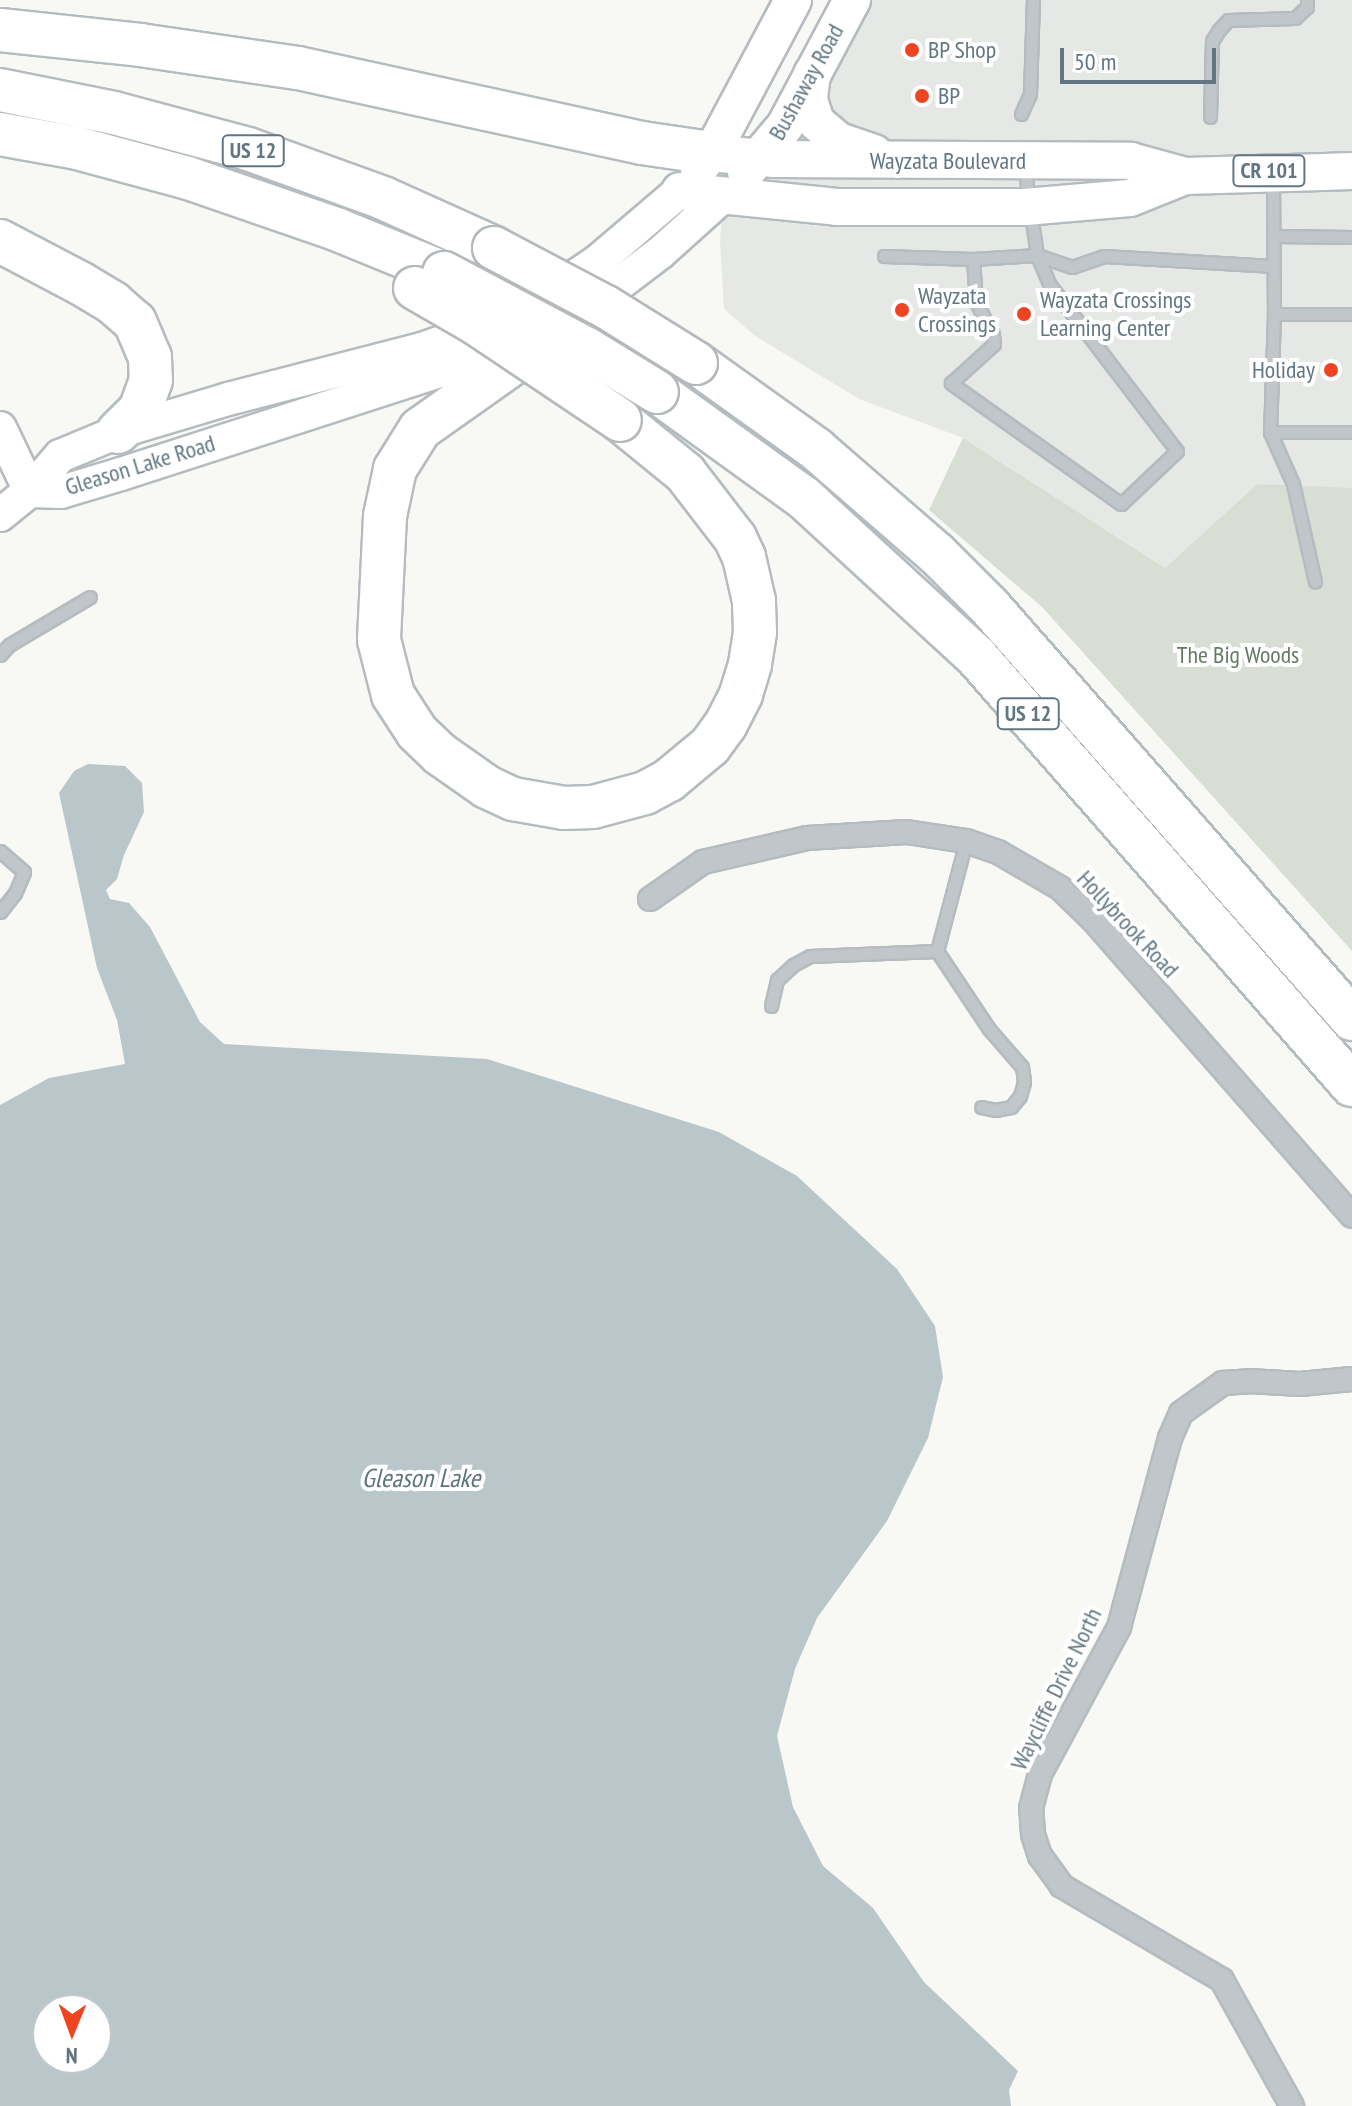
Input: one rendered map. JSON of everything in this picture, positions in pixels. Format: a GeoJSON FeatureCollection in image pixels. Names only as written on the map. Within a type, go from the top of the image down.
{"type":"FeatureCollection","features":[{"type":"Feature","properties":{"kind":"highway"},"geometry":{"type":"LineString","coordinates":[[4,31],[86,27],[182,28],[341,49],[494,83],[571,127],[710,153]]}},
{"type":"Feature","properties":{"kind":"highway","name":"US 12"},"geometry":{"type":"LineString","coordinates":[[0,90],[114,113],[248,149],[383,198],[494,248],[606,307],[696,363],[816,449],[937,554],[989,606],[1352,1019]]}},
{"type":"Feature","properties":{"kind":"highway","name":"US 12"},"geometry":{"type":"LineString","coordinates":[[0,134],[77,148],[188,178],[336,229],[430,280],[587,349],[657,392],[804,498],[964,644],[1352,1085]]}},
{"type":"Feature","properties":{"kind":"highway"},"geometry":{"type":"LineString","coordinates":[[0,241],[80,283],[113,303],[135,322],[150,357],[151,380],[140,410],[118,432]]}},
{"type":"Feature","properties":{"kind":"highway"},"geometry":{"type":"LineString","coordinates":[[430,280],[477,324],[620,420],[685,473],[735,538],[744,557],[754,601],[750,664],[741,694],[726,724],[710,746],[669,780],[645,793],[593,807],[535,805],[513,799],[465,774],[417,732],[393,695],[379,640],[385,516],[395,469],[420,429],[569,322]]}},
{"type":"Feature","properties":{"kind":"main road","name":"Bushaway Road"},"geometry":{"type":"LineString","coordinates":[[680,191],[710,153],[793,0]]}},
{"type":"Feature","properties":{"kind":"main road","name":"Bushaway Road"},"geometry":{"type":"LineString","coordinates":[[723,196],[759,159],[785,126],[852,0]]}},
{"type":"Feature","properties":{"kind":"main road","name":"CR 101"},"geometry":{"type":"LineString","coordinates":[[812,74],[810,106],[822,129],[852,146],[903,161]]}},
{"type":"Feature","properties":{"kind":"main road","name":"Wayzata Boulevard"},"geometry":{"type":"LineString","coordinates":[[710,153],[759,159],[1131,161],[1185,176]]}},
{"type":"Feature","properties":{"kind":"main road","name":"Wayzata Boulevard"},"geometry":{"type":"LineString","coordinates":[[723,196],[837,207],[1029,206],[1130,198],[1185,176],[1352,171]]}},
{"type":"Feature","properties":{"kind":"main road","name":"CR 101"},"geometry":{"type":"LineString","coordinates":[[680,191],[723,196]]}},
{"type":"Feature","properties":{"kind":"main road","name":"Gleason Lake Road"},"geometry":{"type":"LineString","coordinates":[[30,491],[60,456],[118,432],[422,349],[494,323],[588,268],[680,191]]}},
{"type":"Feature","properties":{"kind":"main road","name":"Gleason Lake Road"},"geometry":{"type":"LineString","coordinates":[[30,491],[61,492],[121,474],[476,359],[569,322],[660,253],[723,196]]}},
{"type":"Feature","properties":{"kind":"main road"},"geometry":{"type":"LineString","coordinates":[[0,428],[30,491],[0,515]]}},
{"type":"Feature","properties":{"kind":"street","name":"Hollybrook Road"},"geometry":{"type":"LineString","coordinates":[[650,899],[703,862],[807,838],[907,832],[966,841],[1033,869],[1071,899],[1352,1216]]}},
{"type":"Feature","properties":{"kind":"street","name":"Waycliffe Drive North"},"geometry":{"type":"LineString","coordinates":[[1292,2106],[1222,1980],[1062,1886],[1040,1856],[1033,1834],[1031,1808],[1040,1774],[1119,1627],[1170,1438],[1181,1413],[1223,1383],[1300,1384],[1352,1379]]}},
{"type":"Feature","properties":{"kind":"lane"},"geometry":{"type":"LineString","coordinates":[[1021,114],[1030,94],[1033,0]]}},
{"type":"Feature","properties":{"kind":"lane"},"geometry":{"type":"LineString","coordinates":[[1210,117],[1212,41],[1219,30],[1228,20],[1295,18],[1302,14],[1307,0]]}},
{"type":"Feature","properties":{"kind":"lane"},"geometry":{"type":"LineString","coordinates":[[973,259],[976,302],[994,344],[951,383],[1121,504],[1177,451],[1050,285],[1037,255],[1024,161]]}},
{"type":"Feature","properties":{"kind":"lane"},"geometry":{"type":"LineString","coordinates":[[1273,171],[1274,314],[1270,432],[1293,484],[1315,582]]}},
{"type":"Feature","properties":{"kind":"lane"},"geometry":{"type":"LineString","coordinates":[[1273,236],[1352,237]]}},
{"type":"Feature","properties":{"kind":"lane"},"geometry":{"type":"LineString","coordinates":[[884,256],[973,259],[1037,255],[1072,267],[1104,256],[1273,266]]}},
{"type":"Feature","properties":{"kind":"lane"},"geometry":{"type":"LineString","coordinates":[[1274,314],[1352,314]]}},
{"type":"Feature","properties":{"kind":"lane"},"geometry":{"type":"LineString","coordinates":[[1270,432],[1352,432]]}},
{"type":"Feature","properties":{"kind":"lane"},"geometry":{"type":"LineString","coordinates":[[0,655],[9,645],[90,597]]}},
{"type":"Feature","properties":{"kind":"lane"},"geometry":{"type":"LineString","coordinates":[[966,841],[937,951],[989,1029],[1022,1067],[1024,1082],[1020,1096],[1011,1107],[996,1110],[981,1107]]}},
{"type":"Feature","properties":{"kind":"lane"},"geometry":{"type":"LineString","coordinates":[[0,851],[24,872],[15,893],[0,912]]}},
{"type":"Feature","properties":{"kind":"lane"},"geometry":{"type":"LineString","coordinates":[[771,1006],[777,980],[793,965],[810,956],[937,951]]}},
{"type":"Feature","properties":{"kind":"shaded area"},"geometry":{"type":"Polygon","coordinates":[[[853,0],[1352,0],[1352,489],[1257,484],[1165,568],[963,438],[859,399],[754,335],[724,309],[720,241],[723,196],[853,0]]]}},
{"type":"Feature","properties":{"kind":"green space","name":"The Big Woods"},"geometry":{"type":"Polygon","coordinates":[[[963,438],[1165,568],[1257,484],[1352,488],[1352,951],[1042,607],[929,510],[963,438]]]}},
{"type":"Feature","properties":{"kind":"water","name":"Gleason Lake"},"geometry":{"type":"Polygon","coordinates":[[[88,764],[125,766],[142,783],[144,812],[124,855],[117,879],[106,890],[110,899],[129,903],[150,927],[200,1022],[224,1044],[487,1059],[719,1132],[797,1176],[897,1269],[935,1326],[943,1377],[928,1438],[887,1521],[817,1618],[795,1669],[777,1736],[793,1807],[823,1866],[873,1908],[924,1982],[1018,2071],[1009,2090],[1011,2106],[0,2106],[0,1105],[49,1078],[125,1064],[117,1020],[97,968],[59,793],[74,771],[88,764]]]}},
{"type":"Feature","properties":{"kind":"place","name":"BP Shop"},"geometry":{"type":"Point","coordinates":[912,50]}},
{"type":"Feature","properties":{"kind":"place","name":"BP"},"geometry":{"type":"Point","coordinates":[922,96]}},
{"type":"Feature","properties":{"kind":"place","name":"Wayzata Crossings"},"geometry":{"type":"Point","coordinates":[902,310]}},
{"type":"Feature","properties":{"kind":"place","name":"Wayzata Crossings Learning Center"},"geometry":{"type":"Point","coordinates":[1024,314]}},
{"type":"Feature","properties":{"kind":"place","name":"Holiday"},"geometry":{"type":"Point","coordinates":[1331,370]}}]}
